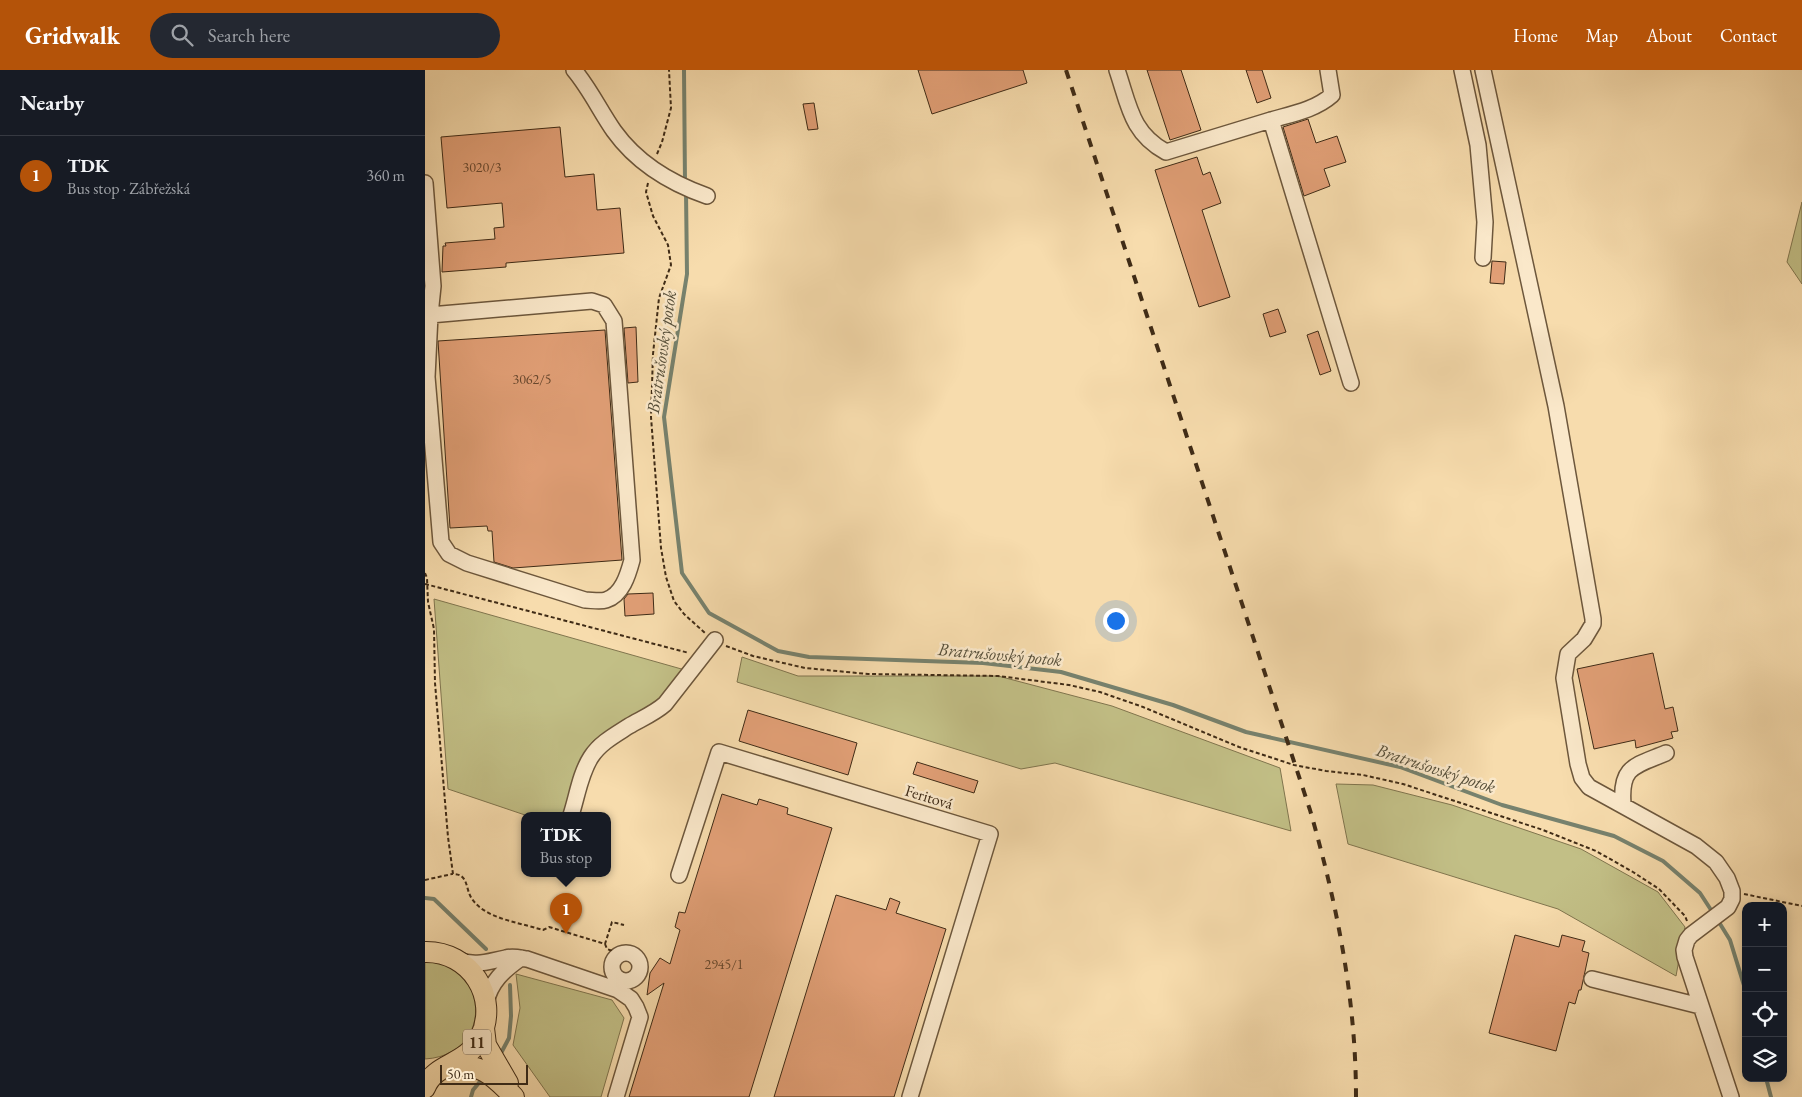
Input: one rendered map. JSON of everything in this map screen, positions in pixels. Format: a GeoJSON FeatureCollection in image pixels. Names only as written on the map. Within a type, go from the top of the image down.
{"type":"FeatureCollection","features":[{"type":"Feature","properties":{"kind":"main road","name":"11"},"geometry":{"type":"LineString","coordinates":[[425,939],[435,948],[467,966],[477,978],[486,1003],[484,1028],[472,1050],[463,1058],[447,1066]]}},
{"type":"Feature","properties":{"kind":"main road"},"geometry":{"type":"LineString","coordinates":[[425,952],[439,953],[454,958]]}},
{"type":"Feature","properties":{"kind":"main road"},"geometry":{"type":"LineString","coordinates":[[484,1028],[484,1040],[488,1050],[516,1097]]}},
{"type":"Feature","properties":{"kind":"main road"},"geometry":{"type":"LineString","coordinates":[[425,1069],[462,1064],[481,1069],[494,1076],[516,1097]]}},
{"type":"Feature","properties":{"kind":"main road"},"geometry":{"type":"LineString","coordinates":[[425,1088],[431,1077],[447,1066]]}},
{"type":"Feature","properties":{"kind":"street"},"geometry":{"type":"LineString","coordinates":[[574,70],[599,104],[615,131],[633,152],[651,168],[674,183],[701,194]]}},
{"type":"Feature","properties":{"kind":"street"},"geometry":{"type":"LineString","coordinates":[[1117,70],[1137,126],[1152,143],[1166,152],[1312,108],[1332,95],[1328,70]]}},
{"type":"Feature","properties":{"kind":"street"},"geometry":{"type":"LineString","coordinates":[[1463,70],[1479,146],[1485,222],[1483,258]]}},
{"type":"Feature","properties":{"kind":"street"},"geometry":{"type":"LineString","coordinates":[[1483,70],[1556,406],[1593,619],[1593,624],[1584,639],[1568,654],[1564,678],[1578,764],[1582,778],[1589,786],[1696,846],[1716,862],[1727,878],[1732,891],[1732,899],[1728,907],[1691,935],[1687,940],[1684,950],[1700,1006],[1731,1097]]}},
{"type":"Feature","properties":{"kind":"street"},"geometry":{"type":"LineString","coordinates":[[1271,120],[1351,383]]}},
{"type":"Feature","properties":{"kind":"street"},"geometry":{"type":"LineString","coordinates":[[425,183],[433,286],[430,315],[427,377],[441,542],[449,554],[467,563],[585,600],[605,600],[616,594],[628,575],[632,560],[615,321],[604,305],[592,301],[430,315]]}},
{"type":"Feature","properties":{"kind":"street"},"geometry":{"type":"LineString","coordinates":[[572,812],[585,769],[590,757],[599,746],[609,738],[658,711],[715,640]]}},
{"type":"Feature","properties":{"kind":"street","name":"Feritová"},"geometry":{"type":"LineString","coordinates":[[679,875],[719,752],[990,834],[910,1097]]}},
{"type":"Feature","properties":{"kind":"street"},"geometry":{"type":"LineString","coordinates":[[1623,804],[1623,783],[1631,768],[1666,753]]}},
{"type":"Feature","properties":{"kind":"street"},"geometry":{"type":"LineString","coordinates":[[454,958],[473,964],[505,958],[524,958],[620,985],[633,980],[637,976],[640,963],[634,955],[630,953],[621,954],[614,960],[612,968],[620,985],[640,1017],[616,1097]]}},
{"type":"Feature","properties":{"kind":"street"},"geometry":{"type":"LineString","coordinates":[[486,1003],[487,996],[494,982],[503,972],[524,958]]}},
{"type":"Feature","properties":{"kind":"street"},"geometry":{"type":"LineString","coordinates":[[1592,979],[1700,1006]]}},
{"type":"Feature","properties":{"kind":"path"},"geometry":{"type":"LineString","coordinates":[[669,70],[671,108],[662,142],[651,168],[646,192],[653,216],[668,245],[671,265],[659,298],[653,354],[651,417],[661,548],[674,601],[684,614],[715,640],[733,650],[805,668],[868,674],[998,676],[1069,685],[1100,692],[1143,707],[1239,747],[1295,765],[1326,772],[1363,775],[1403,784],[1543,830],[1596,851],[1659,889],[1685,916],[1691,935]]}},
{"type":"Feature","properties":{"kind":"path"},"geometry":{"type":"LineString","coordinates":[[425,573],[428,602],[434,629],[435,682],[448,837],[453,874]]}},
{"type":"Feature","properties":{"kind":"path"},"geometry":{"type":"LineString","coordinates":[[426,585],[702,656]]}},
{"type":"Feature","properties":{"kind":"path"},"geometry":{"type":"LineString","coordinates":[[425,880],[459,874],[464,877],[472,899],[480,907],[495,915],[543,930],[549,927],[605,944],[607,948],[621,954]]}},
{"type":"Feature","properties":{"kind":"path"},"geometry":{"type":"LineString","coordinates":[[1732,891],[1802,906]]}},
{"type":"Feature","properties":{"kind":"path"},"geometry":{"type":"LineString","coordinates":[[605,944],[612,922],[624,925]]}},
{"type":"Feature","properties":{"kind":"shaded area"},"geometry":{"type":"Polygon","coordinates":[[[1802,202],[1802,284],[1787,262],[1802,202]]]}},
{"type":"Feature","properties":{"kind":"shaded area"},"geometry":{"type":"Polygon","coordinates":[[[434,599],[685,670],[662,700],[625,720],[593,741],[584,757],[566,812],[521,812],[521,814],[448,789],[434,599]]]}},
{"type":"Feature","properties":{"kind":"shaded area"},"geometry":{"type":"Polygon","coordinates":[[[742,657],[798,676],[998,676],[1112,706],[1280,768],[1291,831],[1055,763],[1021,769],[737,682],[742,657]]]}},
{"type":"Feature","properties":{"kind":"shaded area"},"geometry":{"type":"Polygon","coordinates":[[[1336,784],[1373,785],[1452,805],[1581,849],[1658,892],[1685,927],[1676,976],[1558,909],[1348,844],[1336,784]]]}},
{"type":"Feature","properties":{"kind":"shaded area"},"geometry":{"type":"Polygon","coordinates":[[[425,962],[446,965],[462,976],[472,991],[476,1008],[473,1026],[464,1042],[448,1054],[425,1059],[425,962]]]}},
{"type":"Feature","properties":{"kind":"shaded area"},"geometry":{"type":"Polygon","coordinates":[[[516,974],[612,1000],[624,1018],[601,1097],[550,1097],[513,1045],[520,1008],[516,974]]]}},
{"type":"Feature","properties":{"kind":"building"},"geometry":{"type":"Polygon","coordinates":[[[918,70],[1023,70],[1027,83],[932,114],[918,70]]]}},
{"type":"Feature","properties":{"kind":"building"},"geometry":{"type":"Polygon","coordinates":[[[1147,70],[1181,70],[1201,130],[1170,140],[1147,70]]]}},
{"type":"Feature","properties":{"kind":"building"},"geometry":{"type":"Polygon","coordinates":[[[1246,70],[1262,70],[1271,98],[1257,103],[1246,70]]]}},
{"type":"Feature","properties":{"kind":"building"},"geometry":{"type":"Polygon","coordinates":[[[814,103],[818,129],[808,130],[803,104],[814,103]]]}},
{"type":"Feature","properties":{"kind":"building"},"geometry":{"type":"Polygon","coordinates":[[[1308,119],[1316,143],[1337,136],[1346,162],[1324,169],[1330,186],[1304,196],[1283,127],[1308,119]]]}},
{"type":"Feature","properties":{"kind":"building"},"geometry":{"type":"Polygon","coordinates":[[[560,127],[565,177],[594,174],[597,210],[620,208],[624,253],[506,263],[506,267],[442,272],[443,246],[446,246],[445,243],[495,239],[494,228],[504,227],[502,203],[447,208],[441,137],[560,127]]]}},
{"type":"Feature","properties":{"kind":"building"},"geometry":{"type":"Polygon","coordinates":[[[1197,157],[1203,175],[1210,172],[1221,203],[1202,210],[1230,297],[1199,307],[1155,170],[1197,157]]]}},
{"type":"Feature","properties":{"kind":"building"},"geometry":{"type":"Polygon","coordinates":[[[1492,261],[1506,262],[1504,284],[1490,283],[1492,261]]]}},
{"type":"Feature","properties":{"kind":"building"},"geometry":{"type":"Polygon","coordinates":[[[1278,309],[1286,332],[1270,337],[1263,314],[1278,309]]]}},
{"type":"Feature","properties":{"kind":"building"},"geometry":{"type":"Polygon","coordinates":[[[636,327],[638,382],[628,383],[624,328],[636,327]]]}},
{"type":"Feature","properties":{"kind":"building"},"geometry":{"type":"Polygon","coordinates":[[[605,330],[622,560],[513,568],[494,562],[492,531],[488,531],[487,526],[450,528],[438,341],[605,330]]]}},
{"type":"Feature","properties":{"kind":"building"},"geometry":{"type":"Polygon","coordinates":[[[1318,331],[1331,371],[1320,375],[1307,335],[1318,331]]]}},
{"type":"Feature","properties":{"kind":"building"},"geometry":{"type":"Polygon","coordinates":[[[653,593],[654,614],[625,616],[624,599],[628,594],[653,593]]]}},
{"type":"Feature","properties":{"kind":"building"},"geometry":{"type":"Polygon","coordinates":[[[1653,653],[1665,709],[1673,707],[1678,731],[1671,732],[1673,738],[1636,748],[1635,740],[1594,749],[1577,669],[1653,653]]]}},
{"type":"Feature","properties":{"kind":"building"},"geometry":{"type":"Polygon","coordinates":[[[748,710],[857,743],[848,775],[739,741],[748,710]]]}},
{"type":"Feature","properties":{"kind":"building"},"geometry":{"type":"Polygon","coordinates":[[[917,762],[978,781],[974,793],[913,774],[917,762]]]}},
{"type":"Feature","properties":{"kind":"building"},"geometry":{"type":"Polygon","coordinates":[[[722,794],[757,805],[759,799],[788,808],[787,814],[832,828],[749,1097],[629,1097],[664,983],[647,995],[650,973],[660,958],[670,964],[680,930],[675,927],[679,912],[685,913],[722,794]]]}},
{"type":"Feature","properties":{"kind":"building"},"geometry":{"type":"Polygon","coordinates":[[[836,895],[886,910],[890,898],[900,902],[896,913],[946,929],[894,1097],[774,1097],[836,895]]]}},
{"type":"Feature","properties":{"kind":"building"},"geometry":{"type":"Polygon","coordinates":[[[1515,935],[1559,947],[1562,935],[1585,941],[1582,951],[1589,953],[1581,990],[1579,990],[1575,1004],[1569,1002],[1556,1051],[1489,1033],[1515,935]]]}},
{"type":"Feature","properties":{"kind":"waterway","name":"Bratrušovský potok"},"geometry":{"type":"LineString","coordinates":[[684,70],[685,183]]}},
{"type":"Feature","properties":{"kind":"waterway","name":"Bratrušovský potok"},"geometry":{"type":"LineString","coordinates":[[686,192],[687,274],[664,417],[682,573],[709,613],[778,651],[809,657],[983,663],[1061,672],[1173,705],[1246,732],[1400,767],[1502,805],[1614,836],[1663,861],[1700,893],[1713,913]]}},
{"type":"Feature","properties":{"kind":"waterway"},"geometry":{"type":"LineString","coordinates":[[425,898],[434,899],[486,949]]}},
{"type":"Feature","properties":{"kind":"waterway","name":"Bratrušovský potok"},"geometry":{"type":"LineString","coordinates":[[1717,919],[1730,940],[1742,979]]}},
{"type":"Feature","properties":{"kind":"waterway"},"geometry":{"type":"LineString","coordinates":[[500,1055],[509,1038],[511,1016],[510,985]]}},
{"type":"Feature","properties":{"kind":"waterway"},"geometry":{"type":"LineString","coordinates":[[471,1097],[473,1090],[483,1078]]}},
{"type":"Feature","properties":{"kind":"waterway","name":"Bratrušovský potok"},"geometry":{"type":"LineString","coordinates":[[1767,1082],[1771,1097]]}},
{"type":"Feature","properties":{"kind":"railway"},"geometry":{"type":"LineString","coordinates":[[1066,70],[1320,845],[1329,881],[1349,988],[1353,1024],[1356,1097]]}},
{"type":"Feature","properties":{"kind":"place","name":"TDK"},"geometry":{"type":"Point","coordinates":[566,934]}}]}
